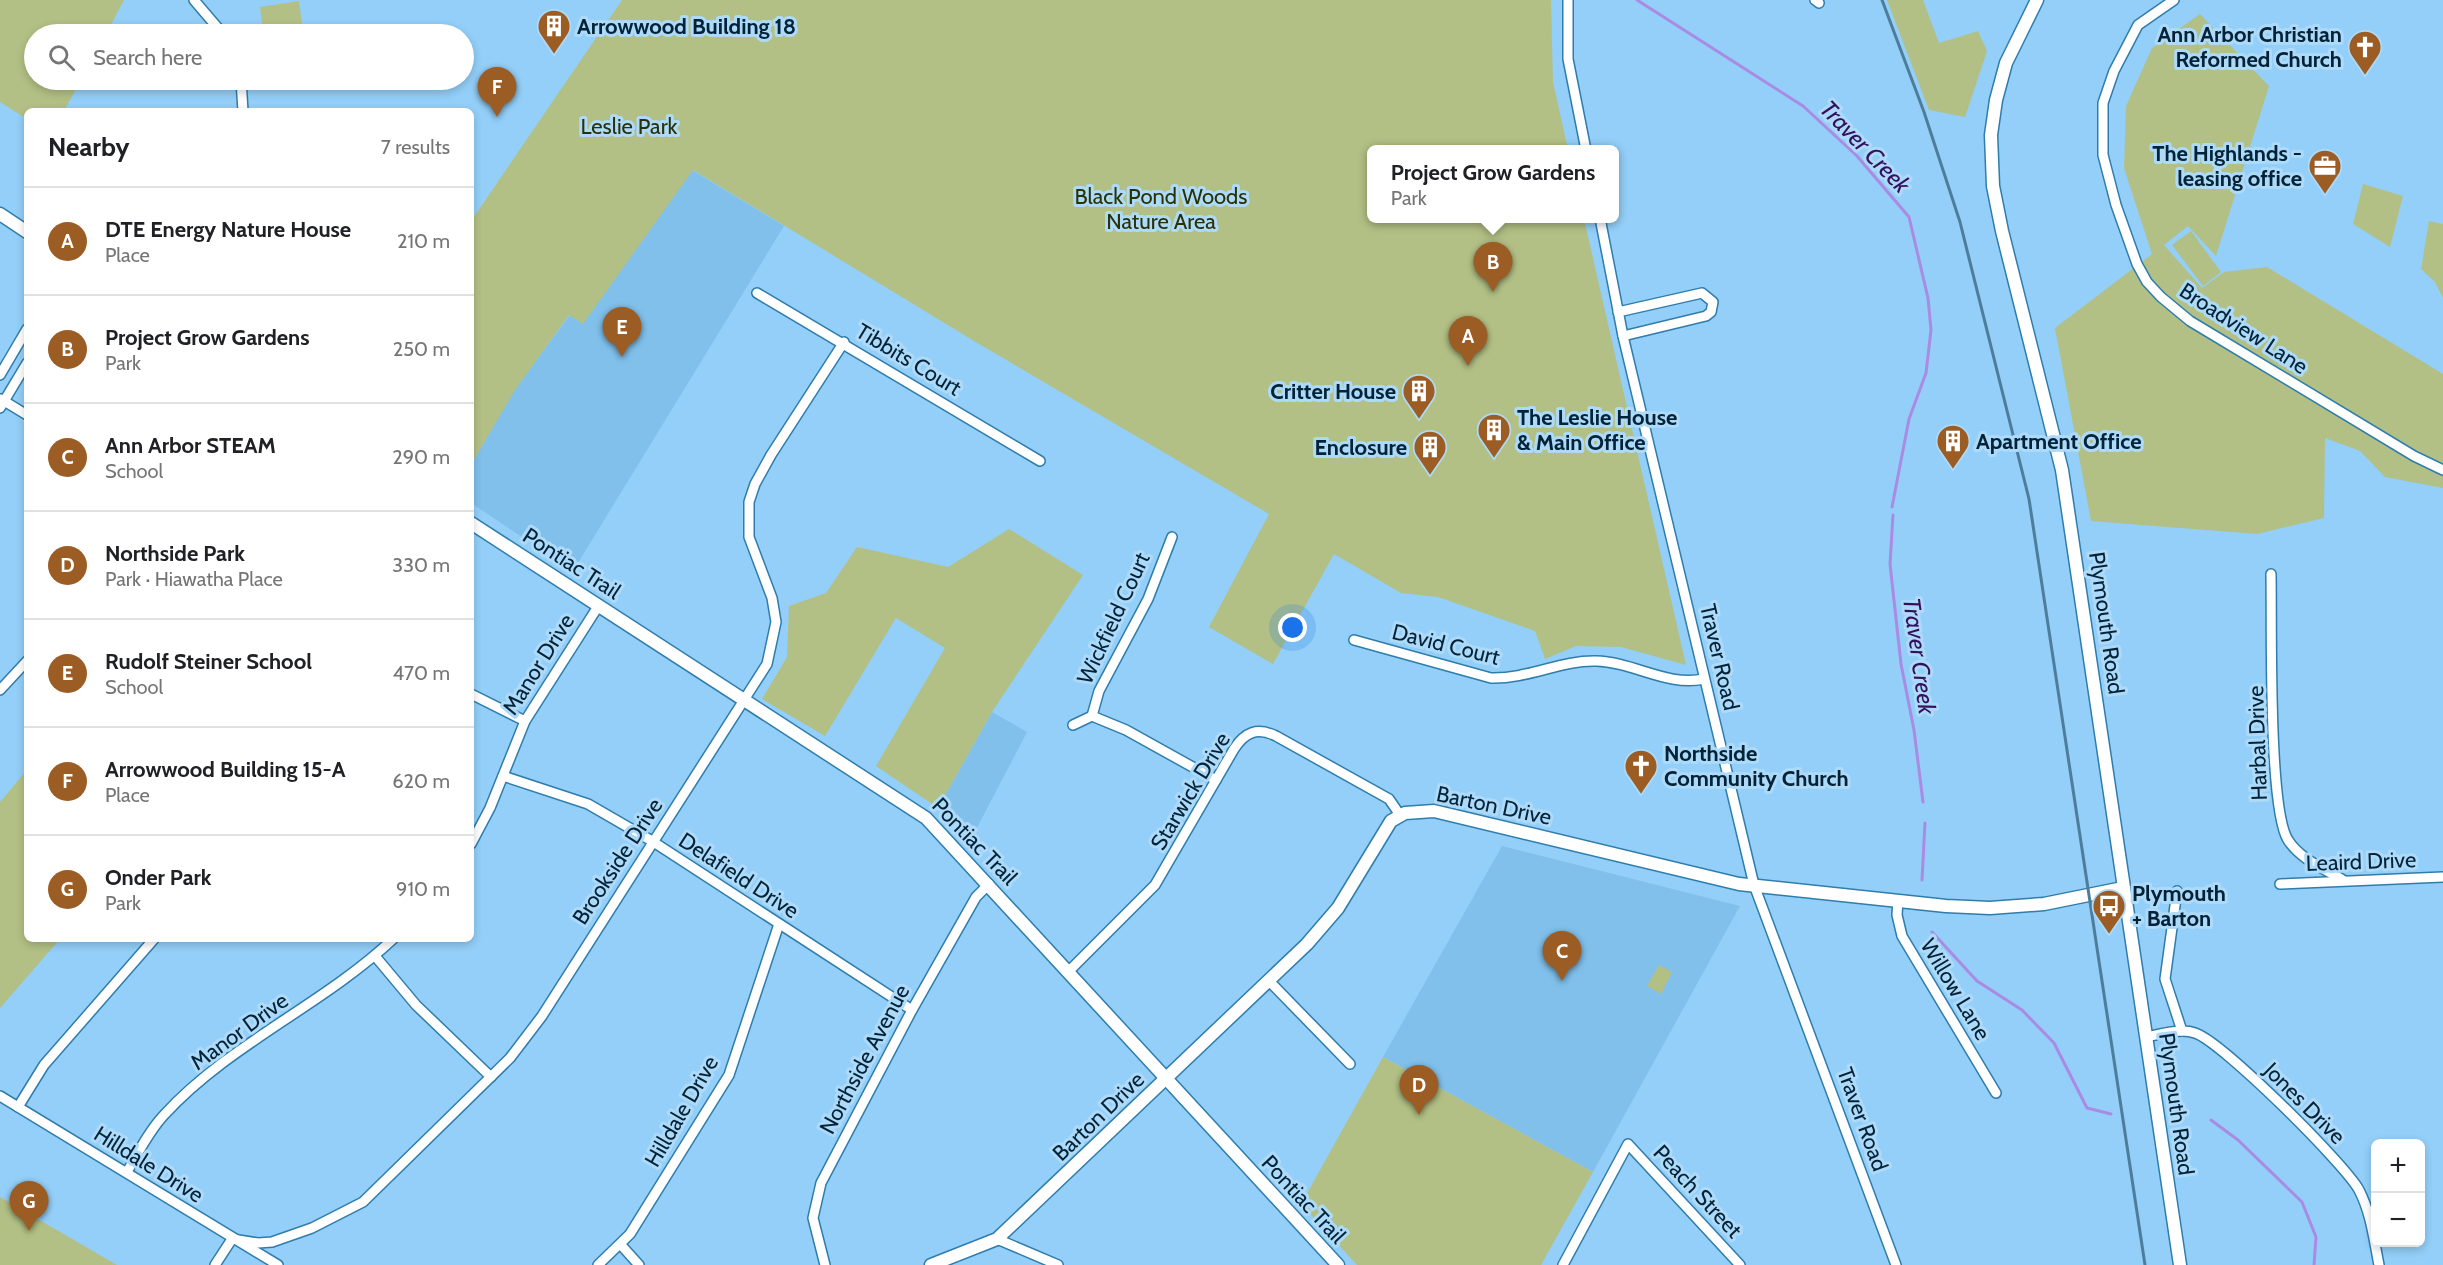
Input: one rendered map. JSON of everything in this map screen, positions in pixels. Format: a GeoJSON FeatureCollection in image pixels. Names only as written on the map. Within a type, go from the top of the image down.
{"type":"FeatureCollection","features":[{"type":"Feature","properties":{"kind":"main road","name":"Plymouth Road"},"geometry":{"type":"LineString","coordinates":[[2037,0],[2006,63],[1996,100],[1991,135],[1992,180],[2002,231],[2062,470],[2180,1265]]}},
{"type":"Feature","properties":{"kind":"main road"},"geometry":{"type":"LineString","coordinates":[[0,214],[24,230]]}},
{"type":"Feature","properties":{"kind":"main road","name":"Pontiac Trail"},"geometry":{"type":"LineString","coordinates":[[474,524],[926,818],[1338,1265]]}},
{"type":"Feature","properties":{"kind":"main road","name":"Barton Drive"},"geometry":{"type":"LineString","coordinates":[[931,1265],[997,1239],[1270,982],[1325,926],[1348,893],[1381,835],[1400,815],[1413,811],[1434,811],[1739,884],[1946,906],[2017,907],[2070,900],[2123,888]]}},
{"type":"Feature","properties":{"kind":"street"},"geometry":{"type":"LineString","coordinates":[[194,0],[214,24]]}},
{"type":"Feature","properties":{"kind":"street"},"geometry":{"type":"LineString","coordinates":[[1568,0],[1568,59],[1585,145]]}},
{"type":"Feature","properties":{"kind":"street","name":"Broadview Lane"},"geometry":{"type":"LineString","coordinates":[[2174,0],[2138,25],[2114,71],[2103,103],[2103,154],[2116,205],[2137,264],[2148,282],[2190,321],[2414,456],[2443,470]]}},
{"type":"Feature","properties":{"kind":"street"},"geometry":{"type":"LineString","coordinates":[[242,90],[243,108]]}},
{"type":"Feature","properties":{"kind":"street","name":"Traver Road"},"geometry":{"type":"LineString","coordinates":[[1601,223],[1623,336],[1754,885],[1896,1265]]}},
{"type":"Feature","properties":{"kind":"street","name":"Tibbits Court"},"geometry":{"type":"LineString","coordinates":[[757,293],[844,342],[1040,460]]}},
{"type":"Feature","properties":{"kind":"street"},"geometry":{"type":"LineString","coordinates":[[1618,312],[1702,293],[1713,302],[1711,312],[1706,316],[1623,336]]}},
{"type":"Feature","properties":{"kind":"street"},"geometry":{"type":"LineString","coordinates":[[0,375],[24,334]]}},
{"type":"Feature","properties":{"kind":"street","name":"Brookside Drive"},"geometry":{"type":"LineString","coordinates":[[232,1239],[258,1243],[272,1242],[312,1228],[363,1202],[491,1077],[542,1016],[767,664],[776,622],[772,598],[749,537],[749,502],[755,484],[771,455],[844,342]]}},
{"type":"Feature","properties":{"kind":"street"},"geometry":{"type":"LineString","coordinates":[[24,368],[2,402],[24,413]]}},
{"type":"Feature","properties":{"kind":"street","name":"Wickfield Court"},"geometry":{"type":"LineString","coordinates":[[1074,725],[1092,716],[1099,691],[1148,599],[1172,537]]}},
{"type":"Feature","properties":{"kind":"street","name":"Harbal Drive"},"geometry":{"type":"LineString","coordinates":[[2271,574],[2276,777],[2280,816],[2286,838],[2299,854],[2343,880]]}},
{"type":"Feature","properties":{"kind":"street","name":"Manor Drive"},"geometry":{"type":"LineString","coordinates":[[474,838],[503,776],[525,721],[598,606]]}},
{"type":"Feature","properties":{"kind":"street","name":"David Court"},"geometry":{"type":"LineString","coordinates":[[1354,640],[1491,678],[1511,679],[1597,661],[1637,669],[1680,682],[1704,679]]}},
{"type":"Feature","properties":{"kind":"street"},"geometry":{"type":"LineString","coordinates":[[0,690],[24,664]]}},
{"type":"Feature","properties":{"kind":"street"},"geometry":{"type":"LineString","coordinates":[[474,696],[525,721]]}},
{"type":"Feature","properties":{"kind":"street","name":"Wickfield Court"},"geometry":{"type":"LineString","coordinates":[[1092,716],[1126,730],[1215,780]]}},
{"type":"Feature","properties":{"kind":"street","name":"Starwick Drive"},"geometry":{"type":"LineString","coordinates":[[1068,972],[1155,885],[1215,780],[1242,738],[1254,731],[1265,732],[1389,799],[1400,815]]}},
{"type":"Feature","properties":{"kind":"street","name":"Delafield Drive"},"geometry":{"type":"LineString","coordinates":[[503,776],[588,804],[652,842],[912,1010]]}},
{"type":"Feature","properties":{"kind":"street","name":"Leaird Drive"},"geometry":{"type":"LineString","coordinates":[[2280,884],[2443,877]]}},
{"type":"Feature","properties":{"kind":"street","name":"Northside Avenue"},"geometry":{"type":"LineString","coordinates":[[825,1265],[813,1218],[821,1183],[912,1010],[976,897],[989,884]]}},
{"type":"Feature","properties":{"kind":"street"},"geometry":{"type":"LineString","coordinates":[[2177,891],[2165,979],[2182,1031]]}},
{"type":"Feature","properties":{"kind":"street","name":"Willow Lane"},"geometry":{"type":"LineString","coordinates":[[1898,900],[1897,915],[1902,936],[1996,1093]]}},
{"type":"Feature","properties":{"kind":"street","name":"Hilldale Drive"},"geometry":{"type":"LineString","coordinates":[[598,1265],[621,1245],[729,1075],[778,924]]}},
{"type":"Feature","properties":{"kind":"street"},"geometry":{"type":"LineString","coordinates":[[18,1107],[44,1065],[151,942]]}},
{"type":"Feature","properties":{"kind":"street","name":"Manor Drive"},"geometry":{"type":"LineString","coordinates":[[127,1172],[153,1129],[178,1100],[228,1060],[375,956],[390,942]]}},
{"type":"Feature","properties":{"kind":"street"},"geometry":{"type":"LineString","coordinates":[[375,956],[416,1005],[491,1077]]}},
{"type":"Feature","properties":{"kind":"street"},"geometry":{"type":"LineString","coordinates":[[1270,982],[1350,1064]]}},
{"type":"Feature","properties":{"kind":"street","name":"Jones Drive"},"geometry":{"type":"LineString","coordinates":[[2146,1036],[2182,1031],[2195,1033],[2206,1039],[2232,1060],[2347,1172],[2367,1208],[2379,1265]]}},
{"type":"Feature","properties":{"kind":"street","name":"Hilldale Drive"},"geometry":{"type":"LineString","coordinates":[[0,1096],[278,1265]]}},
{"type":"Feature","properties":{"kind":"street","name":"Peach Street"},"geometry":{"type":"LineString","coordinates":[[1563,1265],[1628,1144],[1740,1265]]}},
{"type":"Feature","properties":{"kind":"street"},"geometry":{"type":"LineString","coordinates":[[215,1265],[232,1239]]}},
{"type":"Feature","properties":{"kind":"street"},"geometry":{"type":"LineString","coordinates":[[997,1239],[1058,1265]]}},
{"type":"Feature","properties":{"kind":"street"},"geometry":{"type":"LineString","coordinates":[[621,1245],[639,1265]]}},
{"type":"Feature","properties":{"kind":"shaded area"},"geometry":{"type":"Polygon","coordinates":[[[692,170],[784,226],[573,571],[474,505],[474,460],[514,390],[570,315],[583,323],[692,170]]]}},
{"type":"Feature","properties":{"kind":"shaded area"},"geometry":{"type":"Polygon","coordinates":[[[992,712],[1027,732],[969,843],[938,808],[992,712]]]}},
{"type":"Feature","properties":{"kind":"shaded area"},"geometry":{"type":"Polygon","coordinates":[[[1502,846],[1740,906],[1593,1172],[1383,1057],[1502,846]]]}},
{"type":"Feature","properties":{"kind":"green space"},"geometry":{"type":"Polygon","coordinates":[[[0,0],[124,0],[111,24],[24,24],[24,90],[76,90],[66,108],[24,108],[24,117],[0,102],[0,0]]]}},
{"type":"Feature","properties":{"kind":"green space"},"geometry":{"type":"Polygon","coordinates":[[[622,0],[1551,0],[1553,82],[1567,145],[1367,145],[1367,223],[1585,223],[1686,665],[1621,647],[1576,646],[1545,659],[1535,631],[1438,597],[1401,593],[1334,554],[1273,664],[1209,627],[1269,514],[974,341],[693,170],[583,324],[569,315],[515,390],[474,460],[474,217],[622,0]]]}},
{"type":"Feature","properties":{"kind":"green space"},"geometry":{"type":"Polygon","coordinates":[[[1887,0],[1923,0],[1939,43],[1978,31],[1987,51],[1965,117],[1929,110],[1887,0]]]}},
{"type":"Feature","properties":{"kind":"green space"},"geometry":{"type":"Polygon","coordinates":[[[299,1],[302,24],[262,24],[260,7],[299,1]]]}},
{"type":"Feature","properties":{"kind":"green space"},"geometry":{"type":"Polygon","coordinates":[[[2200,14],[2269,86],[2216,256],[2188,226],[2164,245],[2202,288],[2224,272],[2267,267],[2443,374],[2443,488],[2385,477],[2360,451],[2325,438],[2324,518],[2257,534],[2091,521],[2055,328],[2152,254],[2124,168],[2126,106],[2152,48],[2200,14]]]}},
{"type":"Feature","properties":{"kind":"green space"},"geometry":{"type":"Polygon","coordinates":[[[2363,184],[2403,196],[2390,247],[2353,224],[2363,184]]]}},
{"type":"Feature","properties":{"kind":"green space"},"geometry":{"type":"Polygon","coordinates":[[[2429,221],[2443,224],[2443,298],[2435,282],[2421,269],[2429,221]]]}},
{"type":"Feature","properties":{"kind":"green space"},"geometry":{"type":"Polygon","coordinates":[[[2191,231],[2221,272],[2203,286],[2172,245],[2191,231]]]}},
{"type":"Feature","properties":{"kind":"green space"},"geometry":{"type":"Polygon","coordinates":[[[1009,529],[1083,575],[992,712],[938,808],[876,766],[945,648],[896,618],[825,736],[762,699],[787,657],[789,606],[826,593],[857,547],[948,567],[1009,529]]]}},
{"type":"Feature","properties":{"kind":"green space"},"geometry":{"type":"Polygon","coordinates":[[[24,774],[24,942],[57,942],[0,1008],[0,802],[24,774]]]}},
{"type":"Feature","properties":{"kind":"green space"},"geometry":{"type":"Polygon","coordinates":[[[1659,965],[1672,972],[1661,994],[1647,986],[1659,965]]]}},
{"type":"Feature","properties":{"kind":"green space"},"geometry":{"type":"Polygon","coordinates":[[[1383,1057],[1593,1172],[1541,1265],[1357,1265],[1301,1204],[1383,1057]]]}},
{"type":"Feature","properties":{"kind":"green space"},"geometry":{"type":"Polygon","coordinates":[[[0,1197],[117,1265],[0,1265],[0,1197]]]}},
{"type":"Feature","properties":{"kind":"waterway","name":"Traver Creek"},"geometry":{"type":"LineString","coordinates":[[1637,0],[1803,106],[1857,156],[1909,217],[1928,298],[1931,330],[1926,373],[1909,419],[1892,507]]}},
{"type":"Feature","properties":{"kind":"waterway","name":"Traver Creek"},"geometry":{"type":"LineString","coordinates":[[1893,515],[1890,564],[1901,664],[1914,730],[1923,802]]}},
{"type":"Feature","properties":{"kind":"waterway","name":"Traver Creek"},"geometry":{"type":"LineString","coordinates":[[1922,880],[1925,823]]}},
{"type":"Feature","properties":{"kind":"waterway","name":"Traver Creek"},"geometry":{"type":"LineString","coordinates":[[1932,932],[1977,981],[2022,1010],[2054,1043],[2087,1108],[2111,1114]]}},
{"type":"Feature","properties":{"kind":"waterway","name":"Traver Creek"},"geometry":{"type":"LineString","coordinates":[[2211,1120],[2238,1140],[2302,1202],[2316,1237],[2314,1265]]}},
{"type":"Feature","properties":{"kind":"railway"},"geometry":{"type":"LineString","coordinates":[[1882,0],[1924,112],[1960,222],[2029,499],[2145,1265]]}},
{"type":"Feature","properties":{"kind":"place","name":"Arrowwood Building 18"},"geometry":{"type":"Point","coordinates":[554,55]}},
{"type":"Feature","properties":{"kind":"place","name":"Ann Arbor Christian Reformed Church"},"geometry":{"type":"Point","coordinates":[2365,76]}},
{"type":"Feature","properties":{"kind":"place","name":"Arrowwood Building 15-A"},"geometry":{"type":"Point","coordinates":[497,117]}},
{"type":"Feature","properties":{"kind":"place","name":"The Highlands - leasing office"},"geometry":{"type":"Point","coordinates":[2325,195]}},
{"type":"Feature","properties":{"kind":"place","name":"Project Grow Gardens"},"geometry":{"type":"Point","coordinates":[1493,292]}},
{"type":"Feature","properties":{"kind":"place","name":"Rudolf Steiner School"},"geometry":{"type":"Point","coordinates":[622,357]}},
{"type":"Feature","properties":{"kind":"place","name":"DTE Energy Nature House"},"geometry":{"type":"Point","coordinates":[1468,366]}},
{"type":"Feature","properties":{"kind":"place","name":"Critter House"},"geometry":{"type":"Point","coordinates":[1419,420]}},
{"type":"Feature","properties":{"kind":"place","name":"The Leslie House & Main Office"},"geometry":{"type":"Point","coordinates":[1494,459]}},
{"type":"Feature","properties":{"kind":"place","name":"Apartment Office"},"geometry":{"type":"Point","coordinates":[1953,470]}},
{"type":"Feature","properties":{"kind":"place","name":"Enclosure"},"geometry":{"type":"Point","coordinates":[1430,476]}},
{"type":"Feature","properties":{"kind":"place","name":"Northside Community Church"},"geometry":{"type":"Point","coordinates":[1641,795]}},
{"type":"Feature","properties":{"kind":"place","name":"Plymouth + Barton"},"geometry":{"type":"Point","coordinates":[2109,935]}},
{"type":"Feature","properties":{"kind":"place","name":"Ann Arbor STEAM"},"geometry":{"type":"Point","coordinates":[1562,981]}},
{"type":"Feature","properties":{"kind":"place","name":"Northside Park"},"geometry":{"type":"Point","coordinates":[1419,1115]}},
{"type":"Feature","properties":{"kind":"place","name":"Onder Park"},"geometry":{"type":"Point","coordinates":[29,1231]}},
{"type":"Feature","properties":{"kind":"park label","name":"Leslie Park"},"geometry":{"type":"Point","coordinates":[629,126]}},
{"type":"Feature","properties":{"kind":"park label","name":"Black Pond Woods Nature Area"},"geometry":{"type":"Point","coordinates":[1161,208]}}]}
